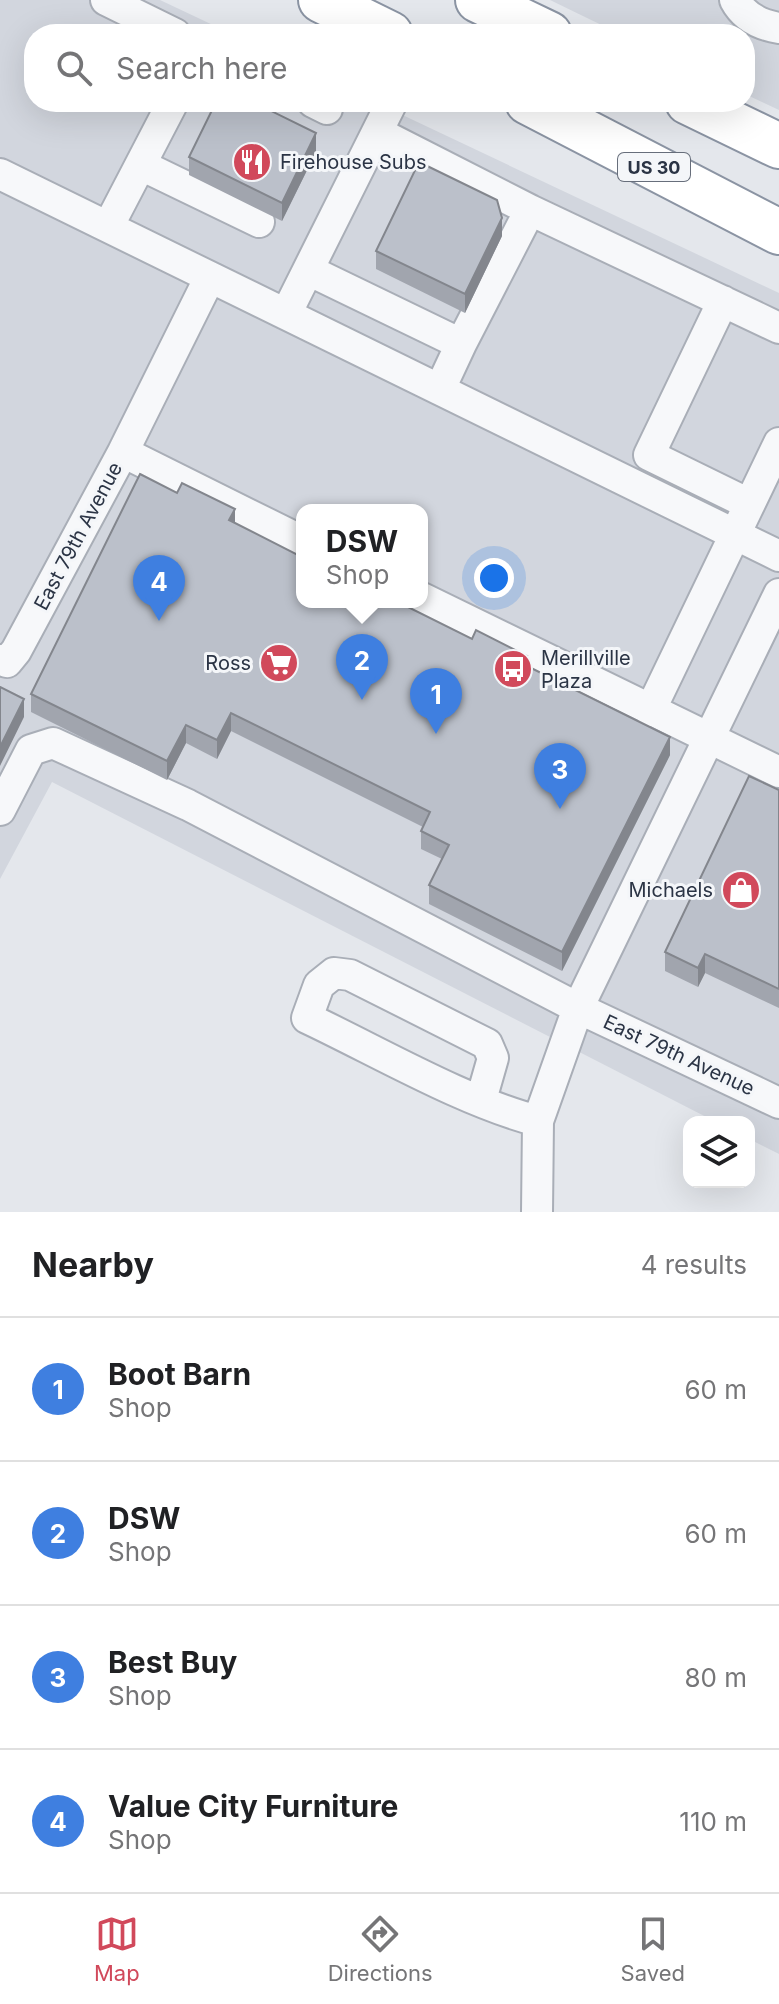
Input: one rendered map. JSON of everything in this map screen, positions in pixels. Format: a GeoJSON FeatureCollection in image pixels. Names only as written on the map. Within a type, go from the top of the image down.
{"type":"FeatureCollection","features":[{"type":"Feature","properties":{"kind":"highway"},"geometry":{"type":"LineString","coordinates":[[321,0],[370,24]]}},
{"type":"Feature","properties":{"kind":"highway"},"geometry":{"type":"LineString","coordinates":[[478,0],[528,24]]}},
{"type":"Feature","properties":{"kind":"highway","name":"US 30"},"geometry":{"type":"LineString","coordinates":[[547,112],[779,232]]}},
{"type":"Feature","properties":{"kind":"highway"},"geometry":{"type":"LineString","coordinates":[[709,112],[779,146]]}},
{"type":"Feature","properties":{"kind":"street"},"geometry":{"type":"LineString","coordinates":[[106,0],[155,24]]}},
{"type":"Feature","properties":{"kind":"street"},"geometry":{"type":"LineString","coordinates":[[735,0],[741,11],[766,26],[779,28]]}},
{"type":"Feature","properties":{"kind":"street"},"geometry":{"type":"LineString","coordinates":[[108,227],[168,112]]}},
{"type":"Feature","properties":{"kind":"street"},"geometry":{"type":"LineString","coordinates":[[286,314],[387,112]]}},
{"type":"Feature","properties":{"kind":"street"},"geometry":{"type":"LineString","coordinates":[[377,132],[530,210],[779,328]]}},
{"type":"Feature","properties":{"kind":"street"},"geometry":{"type":"LineString","coordinates":[[141,165],[259,222]]}},
{"type":"Feature","properties":{"kind":"street"},"geometry":{"type":"LineString","coordinates":[[0,174],[779,556]]}},
{"type":"Feature","properties":{"kind":"street"},"geometry":{"type":"LineString","coordinates":[[440,389],[530,210]]}},
{"type":"Feature","properties":{"kind":"street"},"geometry":{"type":"LineString","coordinates":[[308,270],[461,344]]}},
{"type":"Feature","properties":{"kind":"street"},"geometry":{"type":"LineString","coordinates":[[123,452],[210,277]]}},
{"type":"Feature","properties":{"kind":"street"},"geometry":{"type":"LineString","coordinates":[[634,484],[723,301]]}},
{"type":"Feature","properties":{"kind":"street"},"geometry":{"type":"LineString","coordinates":[[650,711],[779,443]]}},
{"type":"Feature","properties":{"kind":"street","name":"East 79th Avenue"},"geometry":{"type":"LineString","coordinates":[[0,660],[7,662],[16,651],[123,452],[296,538]]}},
{"type":"Feature","properties":{"kind":"street"},"geometry":{"type":"LineString","coordinates":[[649,455],[749,504]]}},
{"type":"Feature","properties":{"kind":"street"},"geometry":{"type":"LineString","coordinates":[[537,1212],[538,1121],[578,1008],[779,594]]}},
{"type":"Feature","properties":{"kind":"street"},"geometry":{"type":"LineString","coordinates":[[428,601],[779,772]]}},
{"type":"Feature","properties":{"kind":"street","name":"East 79th Avenue"},"geometry":{"type":"LineString","coordinates":[[0,810],[31,750],[53,743],[188,805],[578,1008],[779,1103]]}},
{"type":"Feature","properties":{"kind":"street"},"geometry":{"type":"LineString","coordinates":[[481,1100],[493,1058],[487,1044],[350,975],[334,973],[319,985],[307,1018],[481,1100],[538,1121]]}},
{"type":"Feature","properties":{"kind":"shaded area"},"geometry":{"type":"Polygon","coordinates":[[[0,0],[160,0],[211,24],[24,24],[24,112],[396,112],[779,293],[779,1154],[755,1142],[755,1116],[704,1116],[52,782],[0,879],[0,0]]]}},
{"type":"Feature","properties":{"kind":"shaded area"},"geometry":{"type":"Polygon","coordinates":[[[550,0],[779,0],[779,110],[755,99],[755,24],[599,24],[550,0]]]}},
{"type":"Feature","properties":{"kind":"building"},"geometry":{"type":"Polygon","coordinates":[[[211,112],[273,112],[316,133],[282,203],[189,157],[211,112]]]}},
{"type":"Feature","properties":{"kind":"building"},"geometry":{"type":"Polygon","coordinates":[[[419,162],[497,200],[502,218],[465,294],[376,251],[419,162]]]}},
{"type":"Feature","properties":{"kind":"building"},"geometry":{"type":"Polygon","coordinates":[[[140,474],[177,493],[182,483],[235,509],[229,520],[296,554],[296,608],[410,608],[472,639],[476,630],[527,656],[523,664],[670,737],[562,952],[429,885],[449,845],[421,831],[430,812],[231,713],[217,740],[186,725],[167,761],[31,694],[140,474]]]}},
{"type":"Feature","properties":{"kind":"building"},"geometry":{"type":"Polygon","coordinates":[[[0,687],[24,699],[0,747],[0,687]]]}},
{"type":"Feature","properties":{"kind":"building","name":"Michaels"},"geometry":{"type":"Polygon","coordinates":[[[749,776],[779,790],[779,989],[705,954],[698,968],[665,952],[749,776]]]}},
{"type":"Feature","properties":{"kind":"place","name":"Firehouse Subs"},"geometry":{"type":"Point","coordinates":[252,162]}},
{"type":"Feature","properties":{"kind":"place","name":"Value City Furniture"},"geometry":{"type":"Point","coordinates":[159,621]}},
{"type":"Feature","properties":{"kind":"place","name":"Ross"},"geometry":{"type":"Point","coordinates":[279,663]}},
{"type":"Feature","properties":{"kind":"place","name":"Merillville Plaza"},"geometry":{"type":"Point","coordinates":[513,669]}},
{"type":"Feature","properties":{"kind":"place","name":"DSW"},"geometry":{"type":"Point","coordinates":[362,700]}},
{"type":"Feature","properties":{"kind":"place","name":"Boot Barn"},"geometry":{"type":"Point","coordinates":[436,734]}},
{"type":"Feature","properties":{"kind":"place","name":"Best Buy"},"geometry":{"type":"Point","coordinates":[560,809]}},
{"type":"Feature","properties":{"kind":"place","name":"Michaels"},"geometry":{"type":"Point","coordinates":[741,890]}}]}
